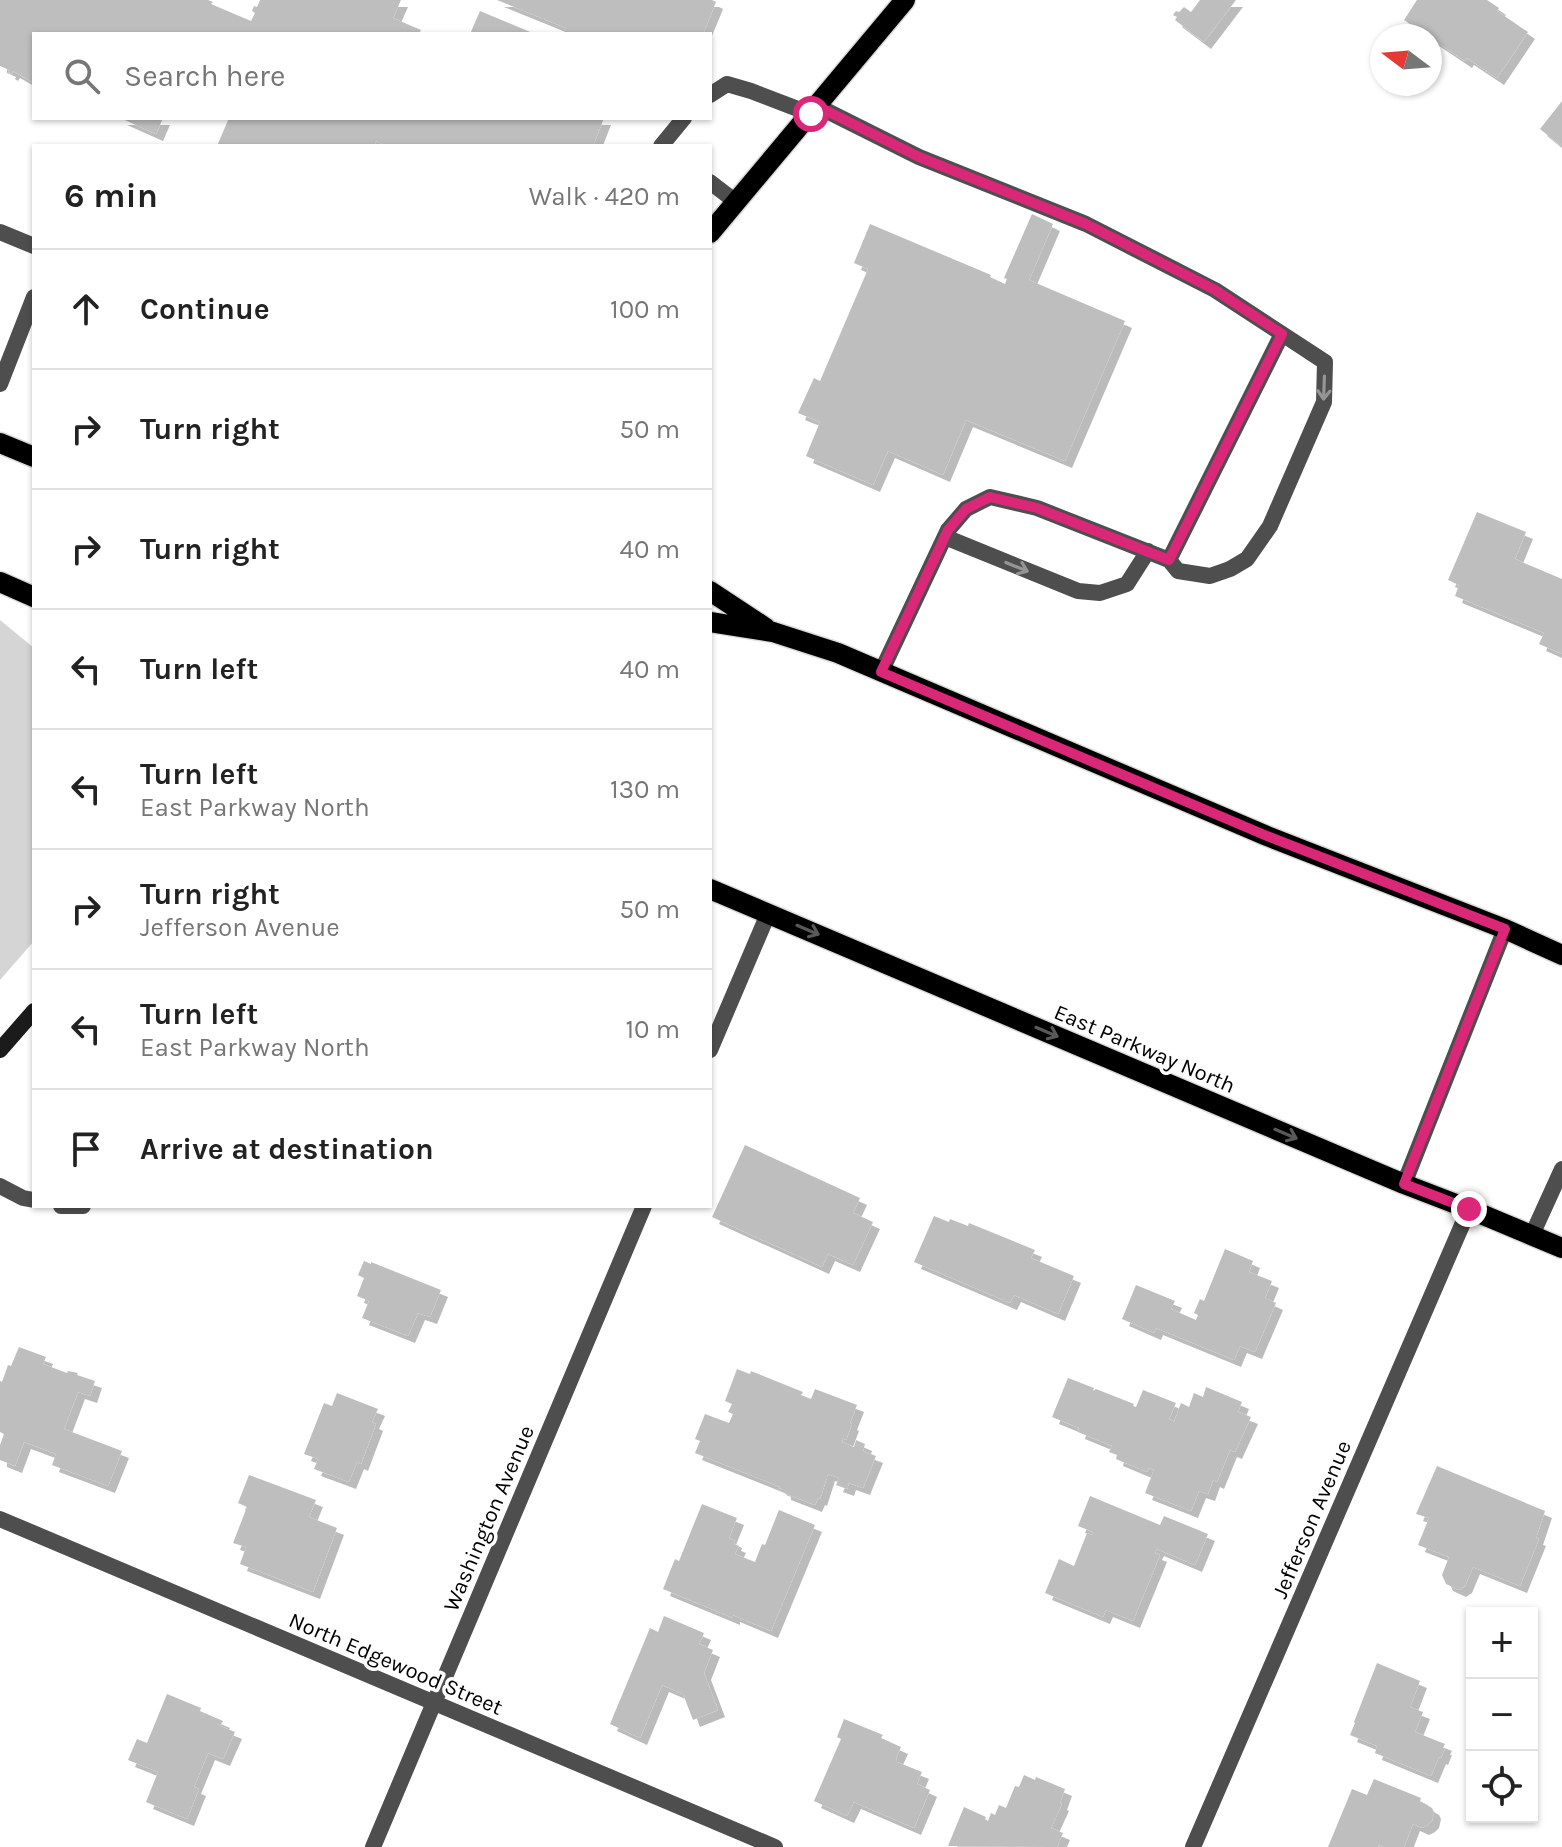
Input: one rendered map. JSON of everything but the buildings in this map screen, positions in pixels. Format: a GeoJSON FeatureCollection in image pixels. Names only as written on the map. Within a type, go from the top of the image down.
{"type":"FeatureCollection","features":[{"type":"Feature","properties":{"kind":"main road"},"geometry":{"type":"LineString","coordinates":[[712,231],[905,0]]}},
{"type":"Feature","properties":{"kind":"main road"},"geometry":{"type":"LineString","coordinates":[[0,443],[32,456]]}},
{"type":"Feature","properties":{"kind":"main road"},"geometry":{"type":"LineString","coordinates":[[0,582],[32,596]]}},
{"type":"Feature","properties":{"kind":"main road"},"geometry":{"type":"LineString","coordinates":[[712,592],[773,632]]}},
{"type":"Feature","properties":{"kind":"main road"},"geometry":{"type":"LineString","coordinates":[[712,622],[773,632],[838,653],[1267,836],[1505,929],[1562,955]]}},
{"type":"Feature","properties":{"kind":"main road","name":"East Parkway North"},"geometry":{"type":"LineString","coordinates":[[712,890],[1562,1248]]}},
{"type":"Feature","properties":{"kind":"main road"},"geometry":{"type":"LineString","coordinates":[[0,1050],[32,1013]]}},
{"type":"Feature","properties":{"kind":"street"},"geometry":{"type":"LineString","coordinates":[[712,94],[727,84],[814,110],[919,157],[1086,224],[1215,290],[1325,362],[1324,402],[1270,526],[1247,559],[1210,576],[1178,571],[1169,560],[1148,551],[1037,508],[990,497],[966,509],[948,530],[881,672]]}},
{"type":"Feature","properties":{"kind":"street"},"geometry":{"type":"LineString","coordinates":[[664,144],[682,120]]}},
{"type":"Feature","properties":{"kind":"street"},"geometry":{"type":"LineString","coordinates":[[712,184],[736,202]]}},
{"type":"Feature","properties":{"kind":"street"},"geometry":{"type":"LineString","coordinates":[[0,232],[32,245]]}},
{"type":"Feature","properties":{"kind":"street"},"geometry":{"type":"LineString","coordinates":[[0,384],[32,302]]}},
{"type":"Feature","properties":{"kind":"street"},"geometry":{"type":"LineString","coordinates":[[1169,560],[1282,334]]}},
{"type":"Feature","properties":{"kind":"street"},"geometry":{"type":"LineString","coordinates":[[945,537],[1078,591],[1100,593],[1127,584],[1148,551]]}},
{"type":"Feature","properties":{"kind":"street"},"geometry":{"type":"LineString","coordinates":[[712,1045],[768,914]]}},
{"type":"Feature","properties":{"kind":"street"},"geometry":{"type":"LineString","coordinates":[[1404,1184],[1505,929]]}},
{"type":"Feature","properties":{"kind":"street"},"geometry":{"type":"LineString","coordinates":[[1532,1235],[1562,1169]]}},
{"type":"Feature","properties":{"kind":"street"},"geometry":{"type":"LineString","coordinates":[[0,1186],[32,1200]]}},
{"type":"Feature","properties":{"kind":"street","name":"Washington Avenue"},"geometry":{"type":"LineString","coordinates":[[373,1847],[643,1208]]}},
{"type":"Feature","properties":{"kind":"street","name":"Jefferson Avenue"},"geometry":{"type":"LineString","coordinates":[[1193,1847],[1469,1209]]}},
{"type":"Feature","properties":{"kind":"street","name":"North Edgewood Street"},"geometry":{"type":"LineString","coordinates":[[0,1519],[775,1847]]}},
{"type":"Feature","properties":{"kind":"shaded area"},"geometry":{"type":"Polygon","coordinates":[[[0,620],[32,646],[32,943],[0,980],[0,620]]]}},
{"type":"Feature","properties":{"kind":"route"},"geometry":{"type":"LineString","coordinates":[[811,114],[817,106],[919,157],[1086,224],[1215,290],[1282,334],[1169,560],[1037,508],[990,497],[966,509],[948,530],[881,672],[1267,836],[1505,929],[1404,1184],[1469,1209]]}}]}
